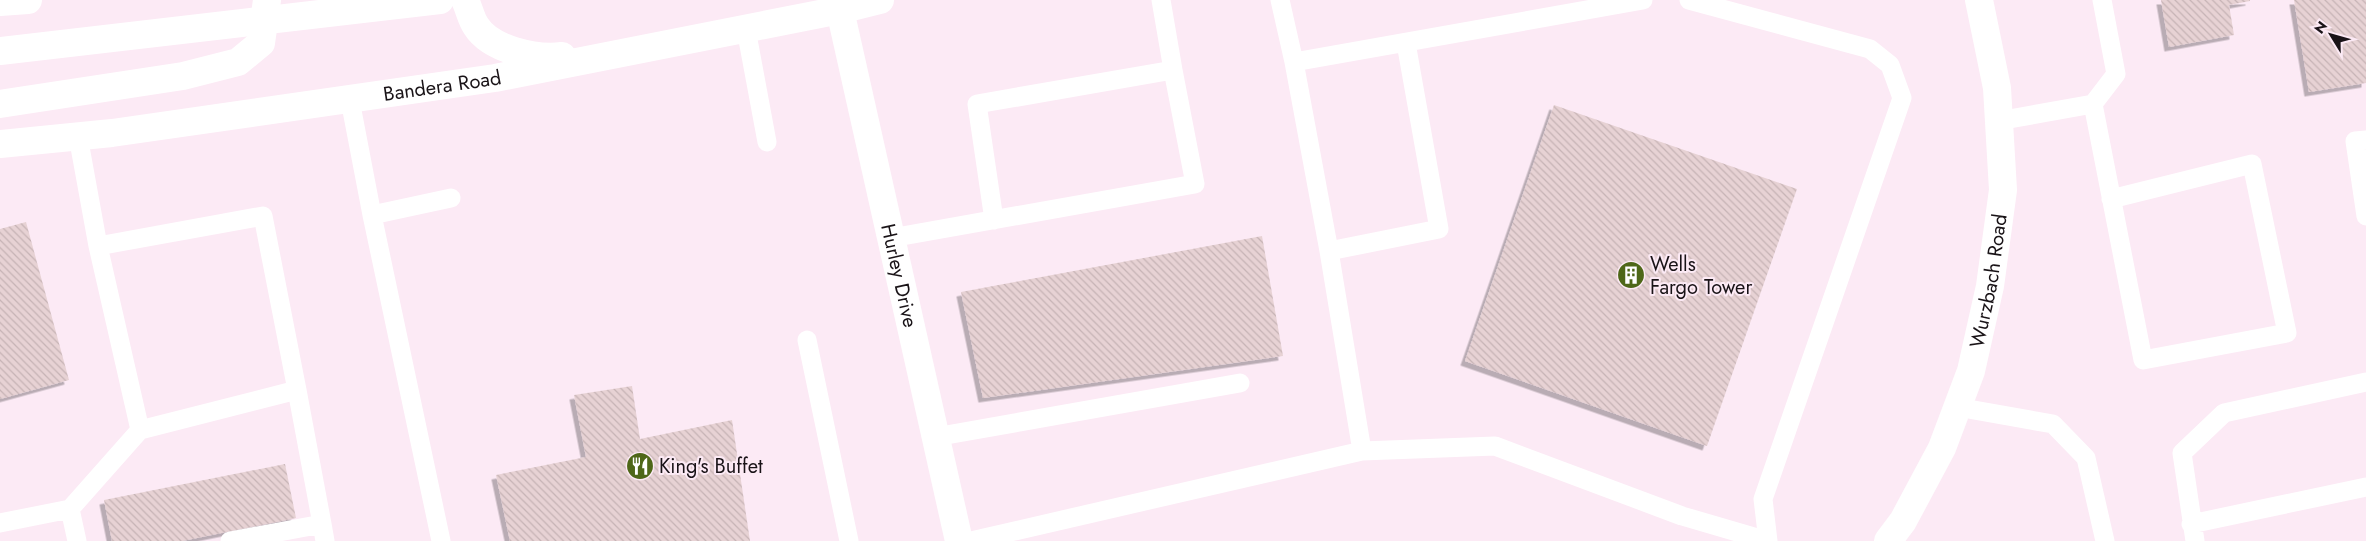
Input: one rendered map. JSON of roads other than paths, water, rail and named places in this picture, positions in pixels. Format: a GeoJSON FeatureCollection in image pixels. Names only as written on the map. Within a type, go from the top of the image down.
{"type":"FeatureCollection","features":[{"type":"Feature","properties":{"kind":"main road"},"geometry":{"type":"LineString","coordinates":[[0,2],[28,0]]}},
{"type":"Feature","properties":{"kind":"main road"},"geometry":{"type":"LineString","coordinates":[[0,104],[183,76],[238,62],[261,43],[268,0]]}},
{"type":"Feature","properties":{"kind":"main road"},"geometry":{"type":"LineString","coordinates":[[0,51],[440,0]]}},
{"type":"Feature","properties":{"kind":"main road"},"geometry":{"type":"LineString","coordinates":[[465,0],[476,27],[500,48],[550,57],[645,48]]}},
{"type":"Feature","properties":{"kind":"main road","name":"Bandera Road"},"geometry":{"type":"LineString","coordinates":[[0,144],[78,136],[350,100],[495,78],[840,10],[880,0]]}},
{"type":"Feature","properties":{"kind":"main road","name":"Wurzbach Road"},"geometry":{"type":"LineString","coordinates":[[1888,541],[1903,521],[1942,448],[1971,371],[1990,286],[2003,190],[1997,88],[1979,0]]}},
{"type":"Feature","properties":{"kind":"main road","name":"Hurley Drive"},"geometry":{"type":"LineString","coordinates":[[840,10],[959,541]]}},
{"type":"Feature","properties":{"kind":"lane"},"geometry":{"type":"LineString","coordinates":[[891,238],[1195,184],[1161,0]]}},
{"type":"Feature","properties":{"kind":"lane"},"geometry":{"type":"LineString","coordinates":[[1280,0],[1294,62],[1329,251],[1362,451]]}},
{"type":"Feature","properties":{"kind":"lane"},"geometry":{"type":"LineString","coordinates":[[1294,62],[1643,0]]}},
{"type":"Feature","properties":{"kind":"lane"},"geometry":{"type":"LineString","coordinates":[[970,541],[1362,451],[1495,446],[1682,516],[1768,541],[1763,499],[1902,98],[1890,65],[1870,50],[1689,0]]}},
{"type":"Feature","properties":{"kind":"lane"},"geometry":{"type":"LineString","coordinates":[[1998,121],[2093,104],[2116,74],[2102,0]]}},
{"type":"Feature","properties":{"kind":"lane"},"geometry":{"type":"LineString","coordinates":[[746,29],[767,142]]}},
{"type":"Feature","properties":{"kind":"lane"},"geometry":{"type":"LineString","coordinates":[[1329,251],[1439,229],[1406,43]]}},
{"type":"Feature","properties":{"kind":"lane"},"geometry":{"type":"LineString","coordinates":[[994,220],[977,104],[1173,70]]}},
{"type":"Feature","properties":{"kind":"lane"},"geometry":{"type":"LineString","coordinates":[[350,100],[372,215],[441,541]]}},
{"type":"Feature","properties":{"kind":"lane"},"geometry":{"type":"LineString","coordinates":[[2093,104],[2111,199],[2143,360],[2286,333],[2252,164],[2111,199]]}},
{"type":"Feature","properties":{"kind":"lane"},"geometry":{"type":"LineString","coordinates":[[78,136],[98,246],[140,430]]}},
{"type":"Feature","properties":{"kind":"lane"},"geometry":{"type":"LineString","coordinates":[[2366,140],[2355,141],[2366,216]]}},
{"type":"Feature","properties":{"kind":"lane"},"geometry":{"type":"LineString","coordinates":[[372,215],[451,198]]}},
{"type":"Feature","properties":{"kind":"lane"},"geometry":{"type":"LineString","coordinates":[[98,246],[263,216],[323,532],[230,541]]}},
{"type":"Feature","properties":{"kind":"lane"},"geometry":{"type":"LineString","coordinates":[[807,340],[849,541]]}},
{"type":"Feature","properties":{"kind":"lane"},"geometry":{"type":"LineString","coordinates":[[2366,382],[2224,413],[2182,453],[2193,532],[2366,487]]}},
{"type":"Feature","properties":{"kind":"lane"},"geometry":{"type":"LineString","coordinates":[[935,436],[1240,383]]}},
{"type":"Feature","properties":{"kind":"lane"},"geometry":{"type":"LineString","coordinates":[[0,524],[70,509],[140,430],[297,390]]}},
{"type":"Feature","properties":{"kind":"lane"},"geometry":{"type":"LineString","coordinates":[[1957,407],[2053,424],[2086,458],[2104,541]]}},
{"type":"Feature","properties":{"kind":"lane"},"geometry":{"type":"LineString","coordinates":[[70,509],[77,541]]}},
{"type":"Feature","properties":{"kind":"place","name":"Wells Fargo Tower"},"geometry":{"type":"Point","coordinates":[1631,275]}},
{"type":"Feature","properties":{"kind":"place","name":"King's Buffet"},"geometry":{"type":"Point","coordinates":[640,466]}}]}
